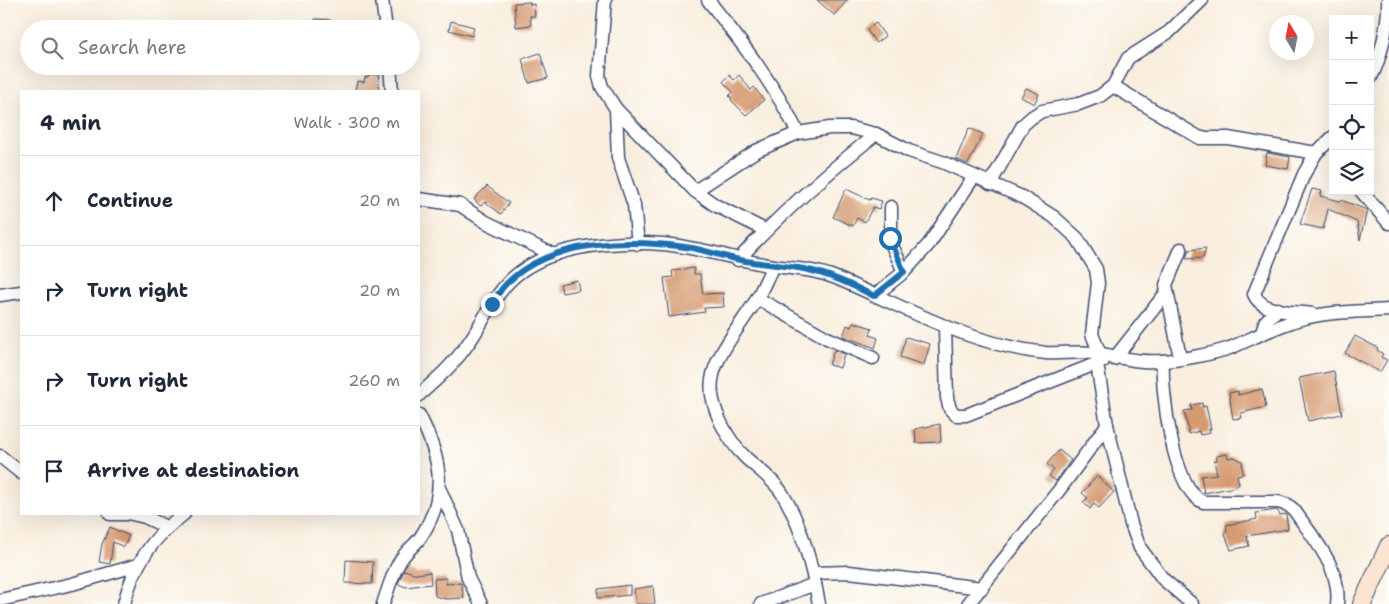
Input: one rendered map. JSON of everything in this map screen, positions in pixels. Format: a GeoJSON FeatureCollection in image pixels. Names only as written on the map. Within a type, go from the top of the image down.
{"type":"FeatureCollection","features":[{"type":"Feature","properties":{"kind":"street"},"geometry":{"type":"LineString","coordinates":[[382,0],[385,20]]}},
{"type":"Feature","properties":{"kind":"street"},"geometry":{"type":"LineString","coordinates":[[708,0],[758,63],[784,104],[798,133]]}},
{"type":"Feature","properties":{"kind":"street"},"geometry":{"type":"LineString","coordinates":[[990,184],[1023,126],[1032,117],[1042,111],[1079,104],[1100,96],[1113,86],[1128,58],[1168,32],[1202,0]]}},
{"type":"Feature","properties":{"kind":"street"},"geometry":{"type":"LineString","coordinates":[[1374,70],[1387,19],[1388,0]]}},
{"type":"Feature","properties":{"kind":"street"},"geometry":{"type":"LineString","coordinates":[[607,1],[599,76],[602,87],[616,109],[695,192],[715,205],[765,230]]}},
{"type":"Feature","properties":{"kind":"street"},"geometry":{"type":"LineString","coordinates":[[1374,74],[1389,70]]}},
{"type":"Feature","properties":{"kind":"street"},"geometry":{"type":"LineString","coordinates":[[391,75],[392,90]]}},
{"type":"Feature","properties":{"kind":"street"},"geometry":{"type":"LineString","coordinates":[[1113,86],[1200,138],[1228,138],[1316,153]]}},
{"type":"Feature","properties":{"kind":"street"},"geometry":{"type":"LineString","coordinates":[[616,109],[618,158],[634,205],[638,244]]}},
{"type":"Feature","properties":{"kind":"street"},"geometry":{"type":"LineString","coordinates":[[695,192],[756,152],[798,133],[830,128],[852,128],[876,134],[909,151],[942,162],[973,178],[1022,197],[1054,217],[1077,238],[1090,256],[1096,269],[1098,283],[1092,334],[1105,359],[1107,425],[1131,524],[1140,548],[1163,579],[1192,604]]}},
{"type":"Feature","properties":{"kind":"street"},"geometry":{"type":"LineString","coordinates":[[738,260],[765,230],[824,176],[876,134]]}},
{"type":"Feature","properties":{"kind":"street"},"geometry":{"type":"LineString","coordinates":[[1319,316],[1268,307],[1256,300],[1254,294],[1304,174],[1316,153],[1329,141]]}},
{"type":"Feature","properties":{"kind":"street"},"geometry":{"type":"LineString","coordinates":[[874,296],[904,272],[929,244],[973,178]]}},
{"type":"Feature","properties":{"kind":"street"},"geometry":{"type":"LineString","coordinates":[[1365,195],[1389,223]]}},
{"type":"Feature","properties":{"kind":"street"},"geometry":{"type":"LineString","coordinates":[[420,199],[460,205],[486,222],[554,255]]}},
{"type":"Feature","properties":{"kind":"street"},"geometry":{"type":"LineString","coordinates":[[891,208],[891,243],[904,272]]}},
{"type":"Feature","properties":{"kind":"street"},"geometry":{"type":"LineString","coordinates":[[420,394],[450,366],[469,344],[482,319],[506,284],[521,271],[539,260],[554,255],[599,246],[638,244],[694,248],[738,260],[773,266],[803,268],[834,277],[945,328],[995,344],[1024,350],[1105,359],[1163,361],[1227,349],[1296,320],[1319,316],[1389,310]]}},
{"type":"Feature","properties":{"kind":"street"},"geometry":{"type":"LineString","coordinates":[[1180,249],[1168,275],[1166,293],[1180,358]]}},
{"type":"Feature","properties":{"kind":"street"},"geometry":{"type":"LineString","coordinates":[[773,266],[757,298],[728,342],[712,378],[711,391],[721,420],[732,440],[744,456],[780,490],[794,514],[814,579],[819,604]]}},
{"type":"Feature","properties":{"kind":"street"},"geometry":{"type":"LineString","coordinates":[[0,295],[20,292]]}},
{"type":"Feature","properties":{"kind":"street"},"geometry":{"type":"LineString","coordinates":[[945,328],[947,398],[950,409],[956,415],[966,416],[1105,359],[1166,293]]}},
{"type":"Feature","properties":{"kind":"street"},"geometry":{"type":"LineString","coordinates":[[757,298],[827,338],[873,358]]}},
{"type":"Feature","properties":{"kind":"street"},"geometry":{"type":"LineString","coordinates":[[1262,333],[1265,322],[1278,310]]}},
{"type":"Feature","properties":{"kind":"street"},"geometry":{"type":"LineString","coordinates":[[1163,361],[1161,381],[1167,423],[1178,460],[1194,497],[1204,502],[1278,502],[1288,505],[1299,518],[1334,574],[1339,593],[1337,604]]}},
{"type":"Feature","properties":{"kind":"street"},"geometry":{"type":"LineString","coordinates":[[420,417],[437,459],[440,490],[458,530],[468,578],[481,604]]}},
{"type":"Feature","properties":{"kind":"street"},"geometry":{"type":"LineString","coordinates":[[968,604],[1107,425]]}},
{"type":"Feature","properties":{"kind":"street"},"geometry":{"type":"LineString","coordinates":[[0,456],[20,472]]}},
{"type":"Feature","properties":{"kind":"street"},"geometry":{"type":"LineString","coordinates":[[383,604],[400,560],[419,539],[432,517],[440,490]]}},
{"type":"Feature","properties":{"kind":"street"},"geometry":{"type":"LineString","coordinates":[[136,515],[145,517],[166,528]]}},
{"type":"Feature","properties":{"kind":"street"},"geometry":{"type":"LineString","coordinates":[[124,604],[138,565],[166,528],[183,515]]}},
{"type":"Feature","properties":{"kind":"street"},"geometry":{"type":"LineString","coordinates":[[1362,604],[1389,546]]}},
{"type":"Feature","properties":{"kind":"street"},"geometry":{"type":"LineString","coordinates":[[0,600],[55,589],[138,565]]}},
{"type":"Feature","properties":{"kind":"street"},"geometry":{"type":"LineString","coordinates":[[761,604],[814,579],[849,572],[982,588]]}},
{"type":"Feature","properties":{"kind":"building"},"geometry":{"type":"Polygon","coordinates":[[[817,0],[848,0],[834,15],[817,0]]]}},
{"type":"Feature","properties":{"kind":"building"},"geometry":{"type":"Polygon","coordinates":[[[530,2],[530,5],[534,4],[535,16],[530,16],[531,25],[516,27],[514,3],[530,2]]]}},
{"type":"Feature","properties":{"kind":"building"},"geometry":{"type":"Polygon","coordinates":[[[451,21],[474,27],[472,36],[449,30],[451,21]]]}},
{"type":"Feature","properties":{"kind":"building"},"geometry":{"type":"Polygon","coordinates":[[[876,23],[885,36],[876,43],[867,30],[876,23]]]}},
{"type":"Feature","properties":{"kind":"building"},"geometry":{"type":"Polygon","coordinates":[[[540,53],[548,78],[529,83],[522,59],[540,53]]]}},
{"type":"Feature","properties":{"kind":"building"},"geometry":{"type":"Polygon","coordinates":[[[369,75],[380,75],[378,90],[355,90],[357,81],[364,82],[365,77],[369,75]]]}},
{"type":"Feature","properties":{"kind":"building"},"geometry":{"type":"Polygon","coordinates":[[[729,75],[734,80],[739,75],[751,90],[754,87],[764,100],[746,115],[731,100],[729,96],[733,92],[723,82],[729,75]]]}},
{"type":"Feature","properties":{"kind":"building"},"geometry":{"type":"Polygon","coordinates":[[[1026,88],[1039,94],[1034,104],[1021,97],[1026,88]]]}},
{"type":"Feature","properties":{"kind":"building"},"geometry":{"type":"Polygon","coordinates":[[[969,128],[983,134],[968,164],[956,159],[969,128]]]}},
{"type":"Feature","properties":{"kind":"building"},"geometry":{"type":"Polygon","coordinates":[[[1267,153],[1290,157],[1288,169],[1265,165],[1267,153]]]}},
{"type":"Feature","properties":{"kind":"building"},"geometry":{"type":"Polygon","coordinates":[[[487,186],[509,203],[501,214],[485,202],[480,206],[474,199],[487,186]]]}},
{"type":"Feature","properties":{"kind":"building"},"geometry":{"type":"Polygon","coordinates":[[[846,189],[870,200],[871,198],[882,201],[879,209],[873,207],[865,222],[857,218],[853,226],[833,217],[846,189]]]}},
{"type":"Feature","properties":{"kind":"building"},"geometry":{"type":"Polygon","coordinates":[[[1312,189],[1322,191],[1320,196],[1341,200],[1367,210],[1360,240],[1357,222],[1328,209],[1323,229],[1300,224],[1312,189]]]}},
{"type":"Feature","properties":{"kind":"building"},"geometry":{"type":"Polygon","coordinates":[[[1206,248],[1203,258],[1186,259],[1189,250],[1206,248]]]}},
{"type":"Feature","properties":{"kind":"building"},"geometry":{"type":"Polygon","coordinates":[[[694,268],[694,274],[700,274],[703,294],[723,293],[724,307],[704,308],[705,312],[669,317],[664,278],[673,277],[672,271],[694,268]]]}},
{"type":"Feature","properties":{"kind":"building"},"geometry":{"type":"Polygon","coordinates":[[[577,280],[579,290],[562,293],[560,284],[577,280]]]}},
{"type":"Feature","properties":{"kind":"building"},"geometry":{"type":"Polygon","coordinates":[[[853,322],[872,328],[870,335],[878,338],[875,348],[843,336],[847,325],[851,327],[853,322]]]}},
{"type":"Feature","properties":{"kind":"building"},"geometry":{"type":"Polygon","coordinates":[[[1355,336],[1378,348],[1377,350],[1383,354],[1381,357],[1387,360],[1380,372],[1345,353],[1355,336]]]}},
{"type":"Feature","properties":{"kind":"building"},"geometry":{"type":"Polygon","coordinates":[[[906,337],[930,344],[924,365],[900,357],[906,337]]]}},
{"type":"Feature","properties":{"kind":"building"},"geometry":{"type":"Polygon","coordinates":[[[834,350],[844,354],[840,368],[829,365],[834,350]]]}},
{"type":"Feature","properties":{"kind":"building"},"geometry":{"type":"Polygon","coordinates":[[[1334,371],[1342,414],[1308,421],[1299,378],[1334,371]]]}},
{"type":"Feature","properties":{"kind":"building"},"geometry":{"type":"Polygon","coordinates":[[[1262,389],[1266,407],[1241,413],[1242,418],[1233,419],[1229,393],[1238,391],[1238,395],[1262,389]]]}},
{"type":"Feature","properties":{"kind":"building"},"geometry":{"type":"Polygon","coordinates":[[[1202,403],[1203,407],[1206,406],[1211,429],[1209,429],[1210,433],[1200,435],[1199,431],[1189,434],[1184,411],[1192,410],[1191,405],[1202,403]]]}},
{"type":"Feature","properties":{"kind":"building"},"geometry":{"type":"Polygon","coordinates":[[[940,424],[941,442],[916,443],[915,429],[940,424]]]}},
{"type":"Feature","properties":{"kind":"building"},"geometry":{"type":"Polygon","coordinates":[[[1059,450],[1071,460],[1056,481],[1049,476],[1054,470],[1047,464],[1059,450]]]}},
{"type":"Feature","properties":{"kind":"building"},"geometry":{"type":"Polygon","coordinates":[[[1227,454],[1228,458],[1234,457],[1242,461],[1243,474],[1237,475],[1239,484],[1235,487],[1204,493],[1201,476],[1217,474],[1214,461],[1217,460],[1216,456],[1227,454]]]}},
{"type":"Feature","properties":{"kind":"building"},"geometry":{"type":"Polygon","coordinates":[[[1097,476],[1114,492],[1099,508],[1094,504],[1090,509],[1083,502],[1088,498],[1082,493],[1097,476]]]}},
{"type":"Feature","properties":{"kind":"building"},"geometry":{"type":"Polygon","coordinates":[[[1277,510],[1280,515],[1286,514],[1288,529],[1247,536],[1249,546],[1231,550],[1224,532],[1227,532],[1226,525],[1257,519],[1256,513],[1277,510]]]}},
{"type":"Feature","properties":{"kind":"building"},"geometry":{"type":"Polygon","coordinates":[[[110,527],[129,536],[124,547],[113,542],[110,564],[99,562],[102,544],[110,527]]]}},
{"type":"Feature","properties":{"kind":"building"},"geometry":{"type":"Polygon","coordinates":[[[346,560],[373,562],[372,584],[345,583],[346,560]]]}},
{"type":"Feature","properties":{"kind":"building"},"geometry":{"type":"Polygon","coordinates":[[[404,570],[417,574],[430,572],[431,584],[406,587],[398,584],[404,570]]]}},
{"type":"Feature","properties":{"kind":"building"},"geometry":{"type":"Polygon","coordinates":[[[446,578],[446,584],[461,583],[464,598],[446,599],[435,596],[434,579],[446,578]]]}},
{"type":"Feature","properties":{"kind":"building"},"geometry":{"type":"Polygon","coordinates":[[[630,585],[630,595],[598,598],[598,589],[630,585]]]}},
{"type":"Feature","properties":{"kind":"building"},"geometry":{"type":"Polygon","coordinates":[[[653,586],[655,604],[636,604],[634,589],[653,586]]]}},
{"type":"Feature","properties":{"kind":"route"},"geometry":{"type":"LineString","coordinates":[[492,304],[506,284],[521,271],[539,260],[606,244],[668,245],[694,248],[738,260],[773,266],[803,268],[834,277],[874,296],[904,272],[890,238]]}}]}
